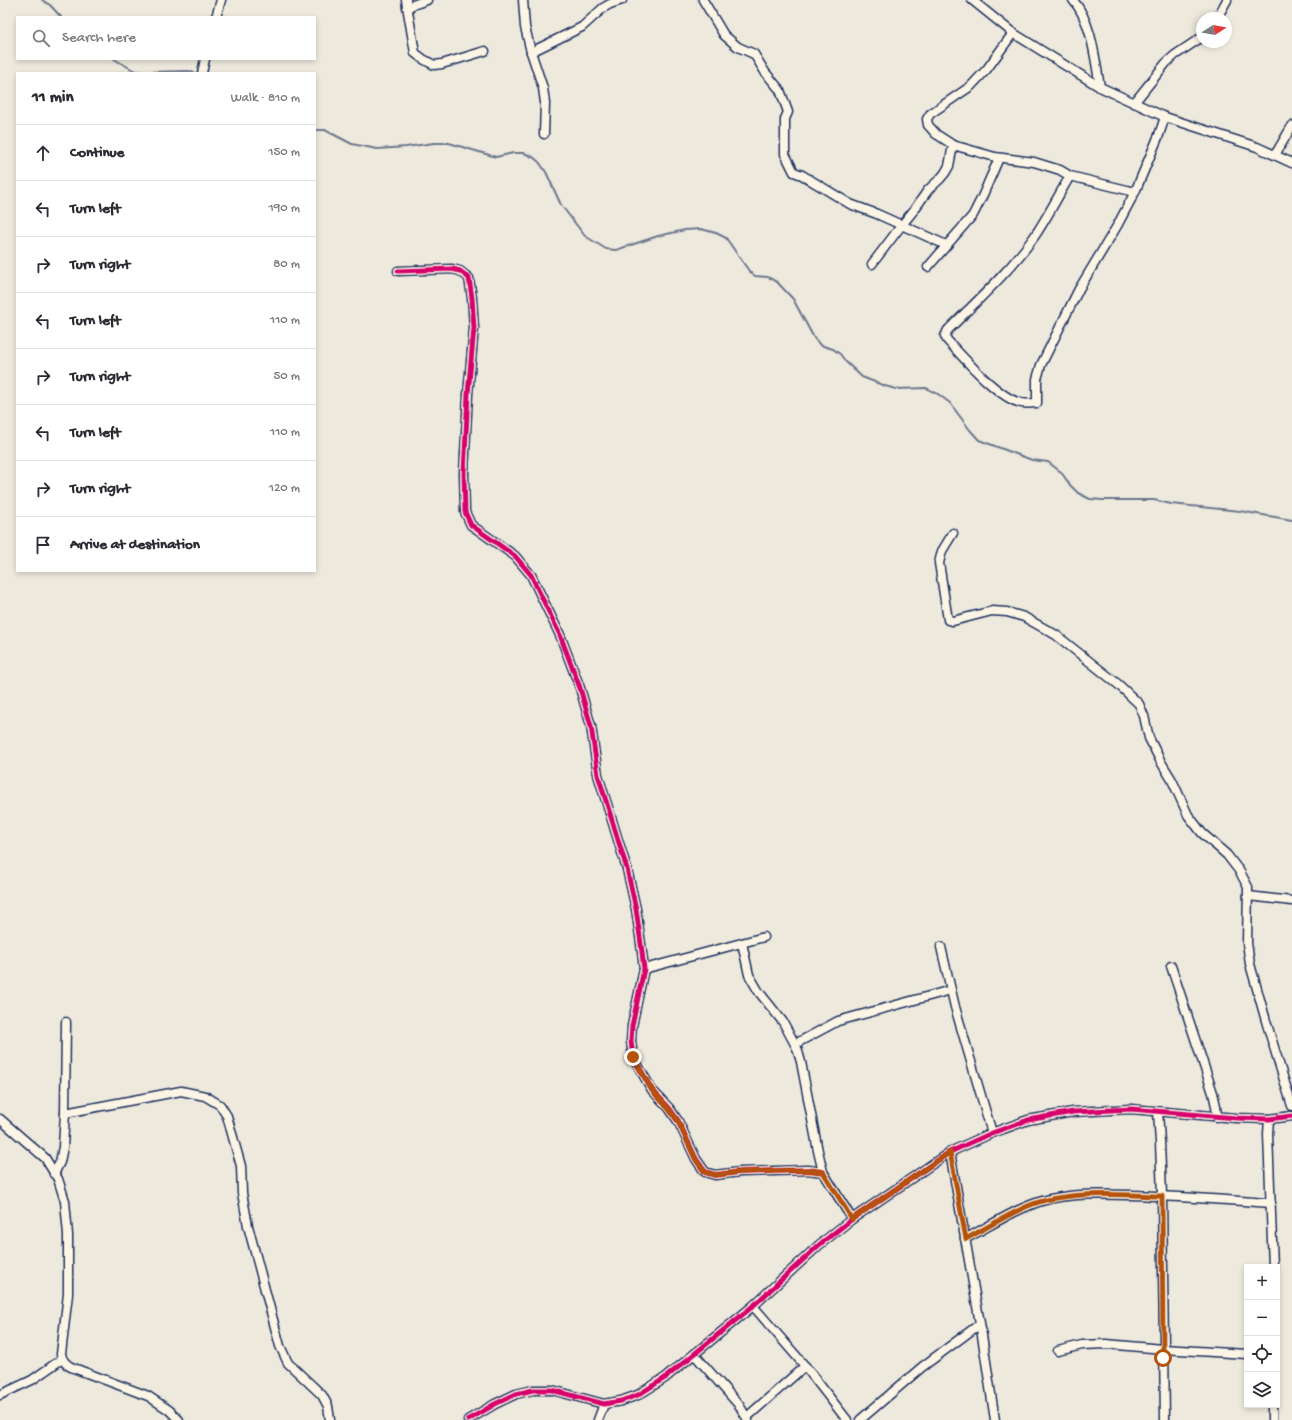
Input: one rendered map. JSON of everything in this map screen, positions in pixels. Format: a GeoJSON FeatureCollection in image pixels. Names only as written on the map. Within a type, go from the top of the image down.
{"type":"FeatureCollection","features":[{"type":"Feature","properties":{"kind":"street"},"geometry":{"type":"LineString","coordinates":[[216,16],[220,0]]}},
{"type":"Feature","properties":{"kind":"street"},"geometry":{"type":"LineString","coordinates":[[426,0],[407,4],[416,52],[423,59],[434,65],[442,64],[485,51]]}},
{"type":"Feature","properties":{"kind":"street"},"geometry":{"type":"LineString","coordinates":[[523,0],[525,27],[531,52],[543,88],[545,103],[544,134]]}},
{"type":"Feature","properties":{"kind":"street"},"geometry":{"type":"LineString","coordinates":[[531,52],[582,26],[603,8],[622,0]]}},
{"type":"Feature","properties":{"kind":"street"},"geometry":{"type":"LineString","coordinates":[[704,0],[724,35],[738,47],[754,54],[764,72],[780,90],[788,112],[785,119],[785,154],[794,172],[802,174],[850,204],[877,214],[946,245]]}},
{"type":"Feature","properties":{"kind":"street"},"geometry":{"type":"LineString","coordinates":[[972,0],[1013,33],[1100,87],[1165,117],[1257,147],[1292,163]]}},
{"type":"Feature","properties":{"kind":"street"},"geometry":{"type":"LineString","coordinates":[[1072,0],[1080,8],[1085,20],[1093,50],[1100,87]]}},
{"type":"Feature","properties":{"kind":"street"},"geometry":{"type":"LineString","coordinates":[[1220,12],[1227,0]]}},
{"type":"Feature","properties":{"kind":"street"},"geometry":{"type":"LineString","coordinates":[[1013,33],[987,69],[971,86],[930,114],[927,119],[928,125],[936,134],[953,145],[999,158],[1034,162],[1060,170],[1070,176],[1135,192]]}},
{"type":"Feature","properties":{"kind":"street"},"geometry":{"type":"LineString","coordinates":[[1134,103],[1166,63],[1174,55],[1196,41]]}},
{"type":"Feature","properties":{"kind":"street"},"geometry":{"type":"LineString","coordinates":[[202,72],[205,60]]}},
{"type":"Feature","properties":{"kind":"street"},"geometry":{"type":"LineString","coordinates":[[1070,176],[1033,238],[983,295],[948,330],[945,336],[947,340],[986,380],[1010,398],[1021,403],[1037,403],[1037,379],[1041,365],[1079,288],[1117,226],[1135,192],[1165,117]]}},
{"type":"Feature","properties":{"kind":"street"},"geometry":{"type":"LineString","coordinates":[[1275,155],[1292,126]]}},
{"type":"Feature","properties":{"kind":"street"},"geometry":{"type":"LineString","coordinates":[[872,264],[928,190],[945,173],[953,145]]}},
{"type":"Feature","properties":{"kind":"street"},"geometry":{"type":"LineString","coordinates":[[928,267],[973,215],[999,158]]}},
{"type":"Feature","properties":{"kind":"street"},"geometry":{"type":"LineString","coordinates":[[398,271],[452,269],[460,270],[469,278],[474,328],[468,394],[464,473],[465,512],[471,525],[515,556],[531,575],[560,635],[580,688],[591,726],[598,775],[627,869],[642,944],[644,969],[632,1026],[631,1041],[633,1057],[652,1090],[678,1121],[696,1160],[705,1172],[715,1175],[740,1172],[808,1170],[823,1172]]}},
{"type":"Feature","properties":{"kind":"street"},"geometry":{"type":"LineString","coordinates":[[953,533],[942,551],[939,563],[948,620],[953,621],[992,611],[1007,612],[1024,617],[1056,635],[1119,685],[1139,704],[1150,738],[1188,815],[1202,833],[1227,855],[1240,872],[1248,887],[1247,943],[1250,964],[1292,1106]]}},
{"type":"Feature","properties":{"kind":"street"},"geometry":{"type":"LineString","coordinates":[[1248,896],[1292,901]]}},
{"type":"Feature","properties":{"kind":"street"},"geometry":{"type":"LineString","coordinates":[[644,969],[764,937]]}},
{"type":"Feature","properties":{"kind":"street"},"geometry":{"type":"LineString","coordinates":[[742,943],[749,975],[759,992],[783,1022],[794,1044],[801,1062],[823,1172],[852,1219]]}},
{"type":"Feature","properties":{"kind":"street"},"geometry":{"type":"LineString","coordinates":[[941,947],[951,990],[992,1132]]}},
{"type":"Feature","properties":{"kind":"street"},"geometry":{"type":"LineString","coordinates":[[1171,966],[1213,1092],[1217,1117]]}},
{"type":"Feature","properties":{"kind":"street"},"geometry":{"type":"LineString","coordinates":[[794,1044],[838,1021],[951,990]]}},
{"type":"Feature","properties":{"kind":"street"},"geometry":{"type":"LineString","coordinates":[[54,1174],[60,1162],[65,1113],[66,1022]]}},
{"type":"Feature","properties":{"kind":"street"},"geometry":{"type":"LineString","coordinates":[[65,1113],[181,1090],[205,1096],[220,1105],[227,1116],[241,1166],[242,1194],[248,1226],[280,1346],[288,1364],[322,1395],[328,1406],[330,1420]]}},
{"type":"Feature","properties":{"kind":"street"},"geometry":{"type":"LineString","coordinates":[[468,1420],[495,1404],[516,1394],[533,1390],[552,1390],[604,1404],[621,1401],[638,1395],[665,1378],[753,1306],[819,1245],[852,1219],[950,1152],[992,1132],[1028,1120],[1073,1112],[1131,1109],[1217,1117],[1270,1119],[1292,1116]]}},
{"type":"Feature","properties":{"kind":"street"},"geometry":{"type":"LineString","coordinates":[[1158,1112],[1162,1196],[1165,1420]]}},
{"type":"Feature","properties":{"kind":"street"},"geometry":{"type":"LineString","coordinates":[[0,1119],[45,1158],[58,1179],[65,1201],[68,1235],[68,1294],[61,1354],[62,1359],[65,1364],[71,1367],[148,1396],[169,1410],[179,1420]]}},
{"type":"Feature","properties":{"kind":"street"},"geometry":{"type":"LineString","coordinates":[[1270,1119],[1268,1134],[1273,1264]]}},
{"type":"Feature","properties":{"kind":"street"},"geometry":{"type":"LineString","coordinates":[[950,1152],[966,1239],[995,1420]]}},
{"type":"Feature","properties":{"kind":"street"},"geometry":{"type":"LineString","coordinates":[[966,1239],[1028,1206],[1044,1201],[1095,1194],[1162,1196],[1271,1203]]}},
{"type":"Feature","properties":{"kind":"street"},"geometry":{"type":"LineString","coordinates":[[753,1306],[805,1366],[847,1420]]}},
{"type":"Feature","properties":{"kind":"street"},"geometry":{"type":"LineString","coordinates":[[860,1420],[922,1366],[980,1324]]}},
{"type":"Feature","properties":{"kind":"street"},"geometry":{"type":"LineString","coordinates":[[1058,1351],[1082,1345],[1106,1344],[1244,1354]]}},
{"type":"Feature","properties":{"kind":"street"},"geometry":{"type":"LineString","coordinates":[[694,1354],[739,1405],[748,1419],[805,1366]]}},
{"type":"Feature","properties":{"kind":"street"},"geometry":{"type":"LineString","coordinates":[[0,1395],[32,1380],[62,1359]]}},
{"type":"Feature","properties":{"kind":"street"},"geometry":{"type":"LineString","coordinates":[[598,1420],[604,1404]]}},
{"type":"Feature","properties":{"kind":"street"},"geometry":{"type":"LineString","coordinates":[[1272,1408],[1272,1420]]}},
{"type":"Feature","properties":{"kind":"waterway"},"geometry":{"type":"LineString","coordinates":[[42,0],[50,5],[60,16]]}},
{"type":"Feature","properties":{"kind":"waterway"},"geometry":{"type":"LineString","coordinates":[[116,60],[135,71],[145,72]]}},
{"type":"Feature","properties":{"kind":"waterway"},"geometry":{"type":"LineString","coordinates":[[145,72],[194,72]]}},
{"type":"Feature","properties":{"kind":"waterway"},"geometry":{"type":"LineString","coordinates":[[316,130],[325,130],[352,144],[377,149],[434,143],[449,143],[496,157],[513,153],[524,153],[533,157],[539,162],[546,172],[561,205],[585,236],[606,249],[616,250],[658,236],[685,230],[701,229],[716,233],[726,238],[749,271],[755,276],[768,277],[777,282],[793,299],[814,338],[820,345],[833,349],[840,354],[862,377],[896,389],[926,388],[938,394],[950,403],[979,440],[1032,460],[1048,462],[1061,472],[1078,493],[1090,499],[1154,500],[1171,504],[1240,511],[1292,520]]}},
{"type":"Feature","properties":{"kind":"cycle path"},"geometry":{"type":"LineString","coordinates":[[398,271],[452,269],[460,271],[469,278],[474,328],[468,394],[464,473],[465,512],[471,525],[515,556],[531,575],[560,635],[580,688],[591,726],[598,775],[627,869],[636,909],[644,969],[632,1026],[631,1041],[633,1057],[652,1090],[669,1108],[678,1121],[696,1159],[705,1172],[715,1175],[740,1172],[808,1170],[823,1172]]}},
{"type":"Feature","properties":{"kind":"cycle path"},"geometry":{"type":"LineString","coordinates":[[468,1420],[495,1404],[516,1394],[533,1390],[552,1390],[604,1404],[621,1401],[638,1395],[665,1378],[753,1306],[819,1245],[852,1219],[950,1152],[992,1133],[1028,1120],[1073,1112],[1131,1109],[1236,1118],[1269,1119],[1292,1116]]}},
{"type":"Feature","properties":{"kind":"route"},"geometry":{"type":"LineString","coordinates":[[633,1057],[652,1090],[678,1121],[696,1160],[705,1172],[715,1175],[740,1172],[808,1170],[823,1172],[852,1219],[950,1152],[966,1239],[1028,1206],[1044,1201],[1095,1194],[1162,1196],[1163,1358]]}}]}
